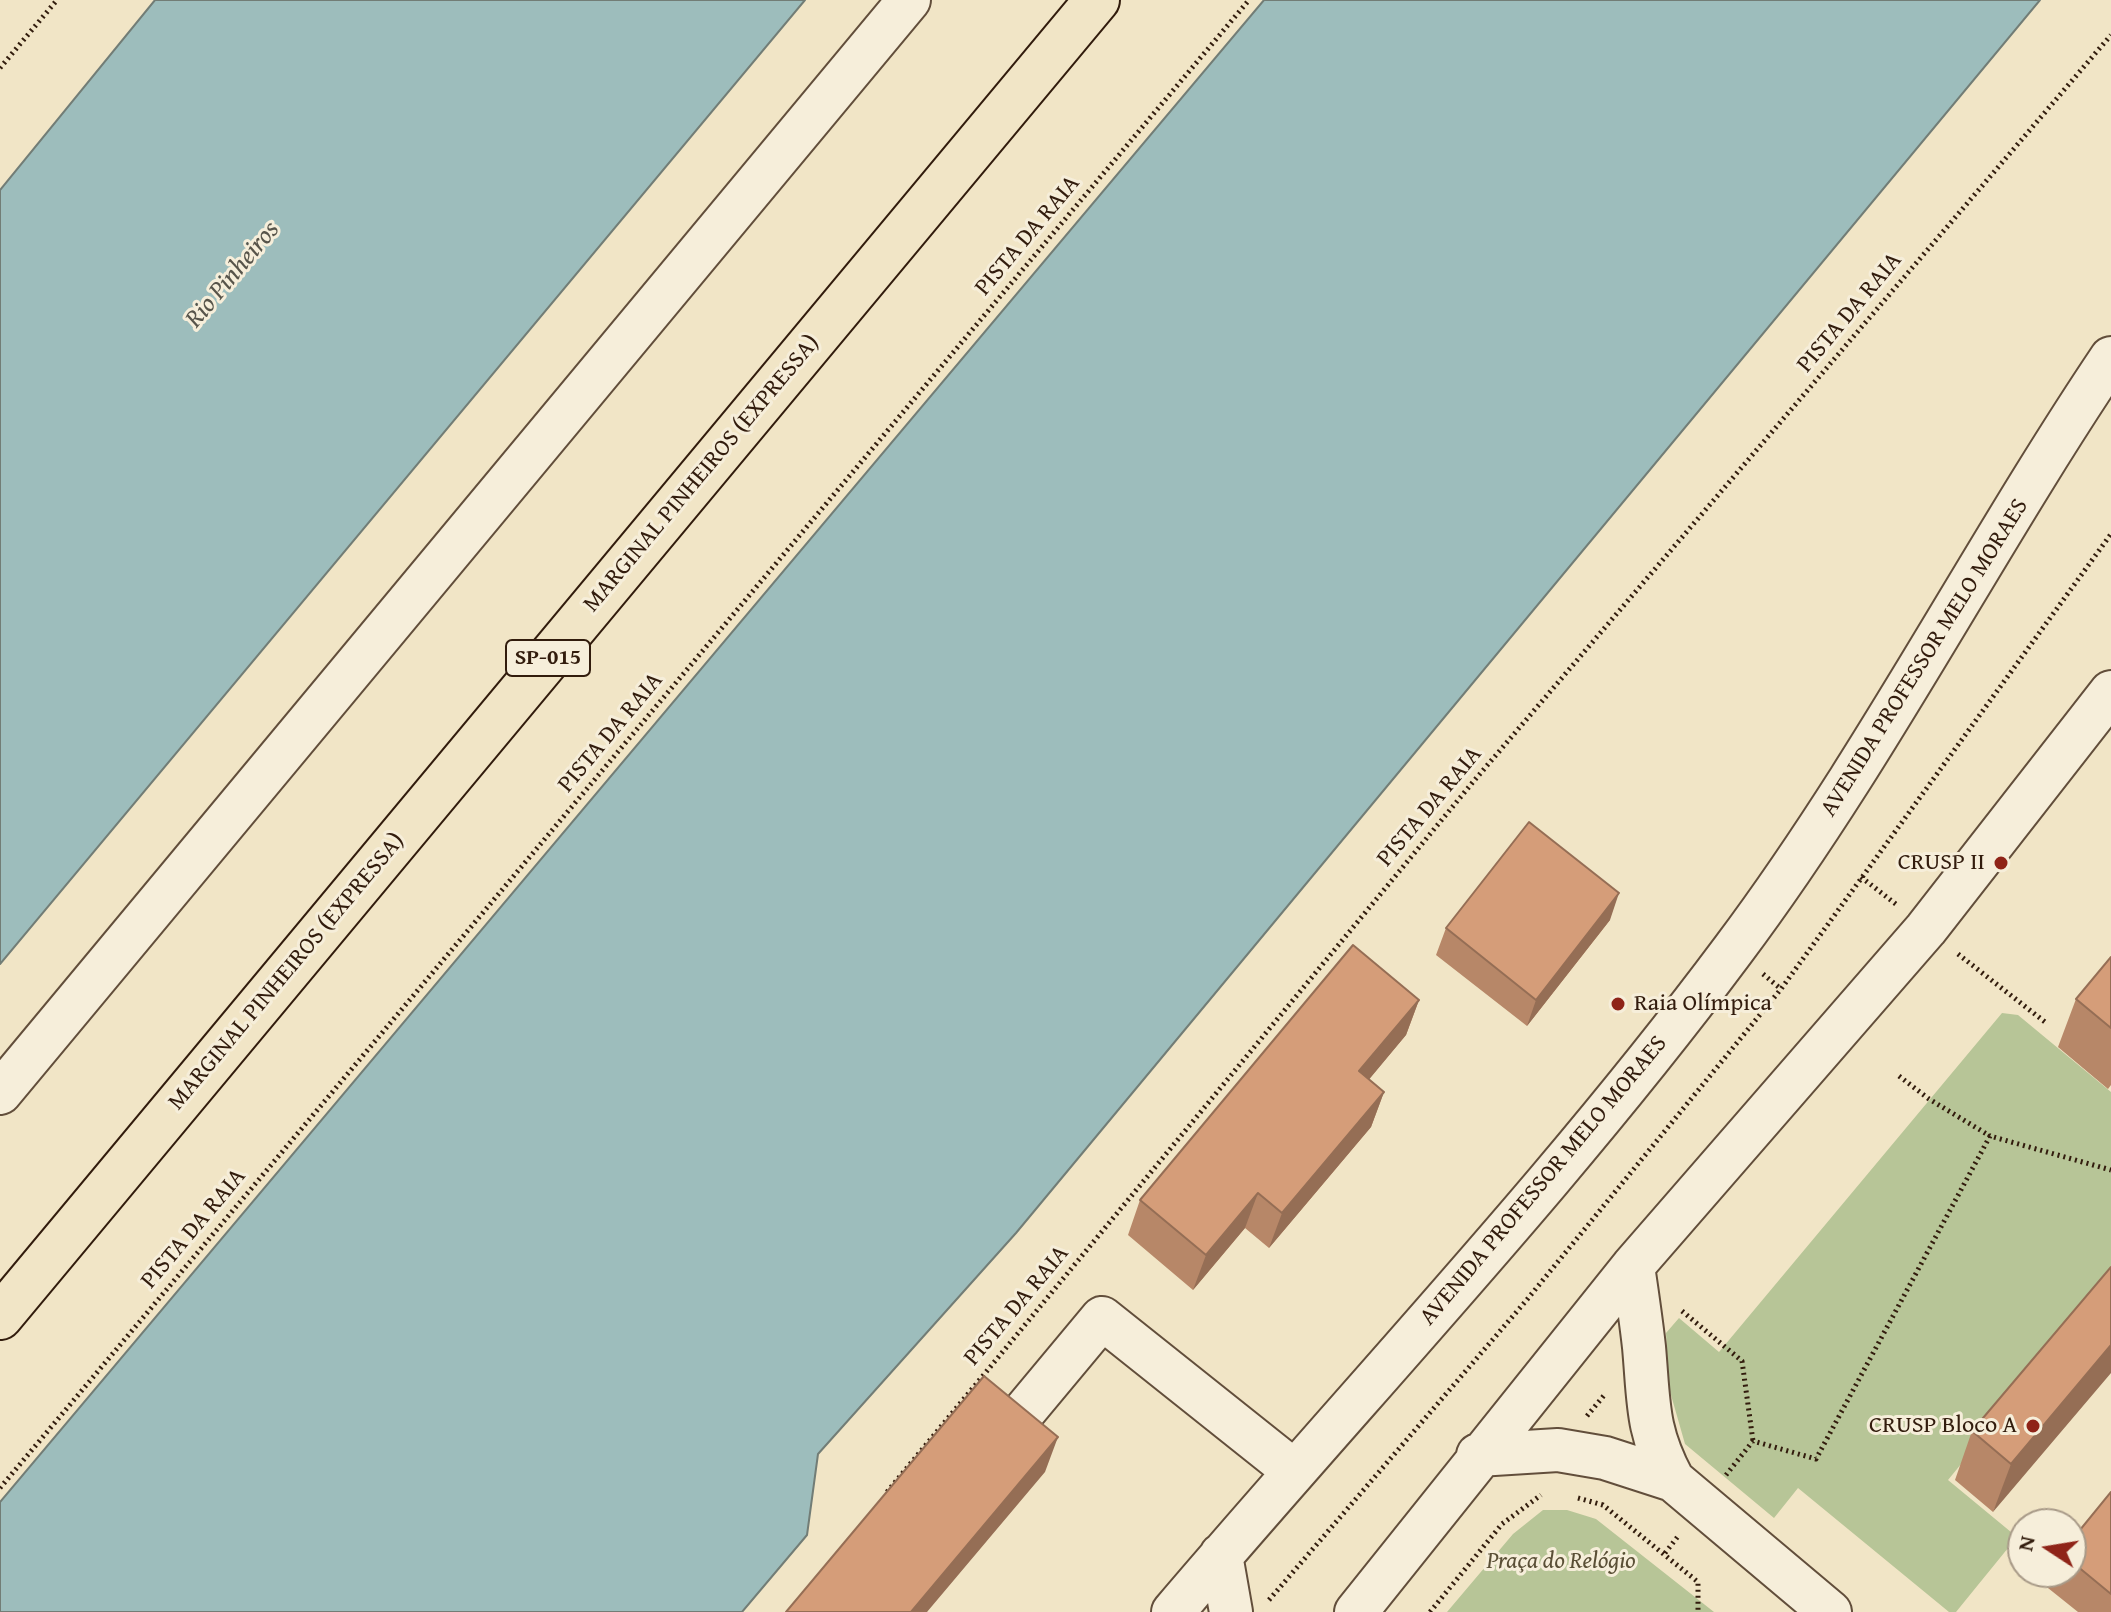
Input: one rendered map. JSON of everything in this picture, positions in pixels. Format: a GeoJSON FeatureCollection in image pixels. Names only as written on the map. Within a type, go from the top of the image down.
{"type":"FeatureCollection","features":[{"type":"Feature","properties":{"kind":"highway","name":"MARGINAL PINHEIROS (EXPRESSA)"},"geometry":{"type":"LineString","coordinates":[[0,1317],[1097,0]]}},
{"type":"Feature","properties":{"kind":"street"},"geometry":{"type":"LineString","coordinates":[[0,1093],[909,0]]}},
{"type":"Feature","properties":{"kind":"street","name":"AVENIDA PROFESSOR MELO MORAES"},"geometry":{"type":"LineString","coordinates":[[1173,1612],[1513,1223],[1733,950],[1845,793],[2111,358]]}},
{"type":"Feature","properties":{"kind":"street"},"geometry":{"type":"LineString","coordinates":[[1356,1612],[1478,1455],[1633,1266],[1926,929],[2111,692]]}},
{"type":"Feature","properties":{"kind":"street"},"geometry":{"type":"LineString","coordinates":[[1633,1266],[1644,1348],[1647,1412],[1659,1454],[1673,1480],[1830,1612]]}},
{"type":"Feature","properties":{"kind":"street"},"geometry":{"type":"LineString","coordinates":[[1017,1420],[1102,1318],[1294,1471]]}},
{"type":"Feature","properties":{"kind":"street"},"geometry":{"type":"LineString","coordinates":[[1478,1455],[1558,1450],[1605,1458],[1673,1480]]}},
{"type":"Feature","properties":{"kind":"street"},"geometry":{"type":"LineString","coordinates":[[1221,1555],[1249,1607]]}},
{"type":"Feature","properties":{"kind":"path"},"geometry":{"type":"LineString","coordinates":[[0,68],[57,0]]}},
{"type":"Feature","properties":{"kind":"path","name":"PISTA DA RAIA"},"geometry":{"type":"LineString","coordinates":[[0,1488],[1249,0]]}},
{"type":"Feature","properties":{"kind":"path","name":"PISTA DA RAIA"},"geometry":{"type":"LineString","coordinates":[[877,1505],[1483,770],[2111,35]]}},
{"type":"Feature","properties":{"kind":"path"},"geometry":{"type":"LineString","coordinates":[[1249,1607],[1525,1302],[1781,989],[2111,534]]}},
{"type":"Feature","properties":{"kind":"path"},"geometry":{"type":"LineString","coordinates":[[1985,975],[2045,1022]]}},
{"type":"Feature","properties":{"kind":"path"},"geometry":{"type":"LineString","coordinates":[[1899,1076],[1929,1099],[1990,1136],[2111,1170]]}},
{"type":"Feature","properties":{"kind":"path"},"geometry":{"type":"LineString","coordinates":[[1753,1441],[1816,1459],[1990,1136]]}},
{"type":"Feature","properties":{"kind":"path"},"geometry":{"type":"LineString","coordinates":[[1670,1317],[1678,1307],[1742,1361],[1753,1441],[1723,1479]]}},
{"type":"Feature","properties":{"kind":"path"},"geometry":{"type":"LineString","coordinates":[[1558,1450],[1616,1382]]}},
{"type":"Feature","properties":{"kind":"path"},"geometry":{"type":"LineString","coordinates":[[1430,1612],[1502,1524],[1538,1494],[1554,1495]]}},
{"type":"Feature","properties":{"kind":"path"},"geometry":{"type":"LineString","coordinates":[[1570,1495],[1603,1505],[1698,1582],[1698,1612]]}},
{"type":"Feature","properties":{"kind":"path"},"geometry":{"type":"LineString","coordinates":[[1665,1553],[1683,1530]]}},
{"type":"Feature","properties":{"kind":"green space"},"geometry":{"type":"Polygon","coordinates":[[[2002,1013],[2018,1015],[2111,1092],[2111,1281],[1948,1480],[2007,1529],[2007,1549],[1956,1612],[1949,1612],[1798,1488],[1774,1518],[1685,1444],[1669,1388],[1666,1333],[1679,1318],[1719,1352],[2002,1013]]]}},
{"type":"Feature","properties":{"kind":"green space","name":"Praça do Relógio"},"geometry":{"type":"Polygon","coordinates":[[[1543,1510],[1567,1510],[1596,1519],[1714,1612],[1447,1612],[1513,1534],[1543,1510]]]}},
{"type":"Feature","properties":{"kind":"water","name":"Rio Pinheiros"},"geometry":{"type":"Polygon","coordinates":[[[155,0],[805,0],[0,964],[0,190],[155,0]]]}},
{"type":"Feature","properties":{"kind":"water"},"geometry":{"type":"Polygon","coordinates":[[[1264,0],[2040,0],[1016,1233],[818,1454],[807,1535],[742,1612],[0,1612],[0,1502],[1264,0]]]}},
{"type":"Feature","properties":{"kind":"building"},"geometry":{"type":"Polygon","coordinates":[[[1529,822],[1619,893],[1536,1000],[1446,928],[1529,822]]]}},
{"type":"Feature","properties":{"kind":"building"},"geometry":{"type":"Polygon","coordinates":[[[1353,945],[1419,1000],[1359,1071],[1384,1092],[1282,1213],[1258,1193],[1206,1255],[1140,1200],[1353,945]]]}},
{"type":"Feature","properties":{"kind":"building"},"geometry":{"type":"Polygon","coordinates":[[[2111,957],[2111,1028],[2076,999],[2111,957]]]}},
{"type":"Feature","properties":{"kind":"building"},"geometry":{"type":"Polygon","coordinates":[[[2111,1267],[2111,1345],[2011,1464],[1972,1431],[2111,1267]]]}},
{"type":"Feature","properties":{"kind":"building"},"geometry":{"type":"Polygon","coordinates":[[[984,1376],[1058,1437],[911,1612],[786,1612],[984,1376]]]}},
{"type":"Feature","properties":{"kind":"building"},"geometry":{"type":"Polygon","coordinates":[[[2111,1492],[2111,1594],[2087,1574],[2087,1521],[2111,1492]]]}},
{"type":"Feature","properties":{"kind":"place","name":"CRUSP II"},"geometry":{"type":"Point","coordinates":[2001,863]}},
{"type":"Feature","properties":{"kind":"place","name":"Raia Olímpica"},"geometry":{"type":"Point","coordinates":[1618,1004]}},
{"type":"Feature","properties":{"kind":"place","name":"CRUSP Bloco A"},"geometry":{"type":"Point","coordinates":[2033,1426]}}]}
